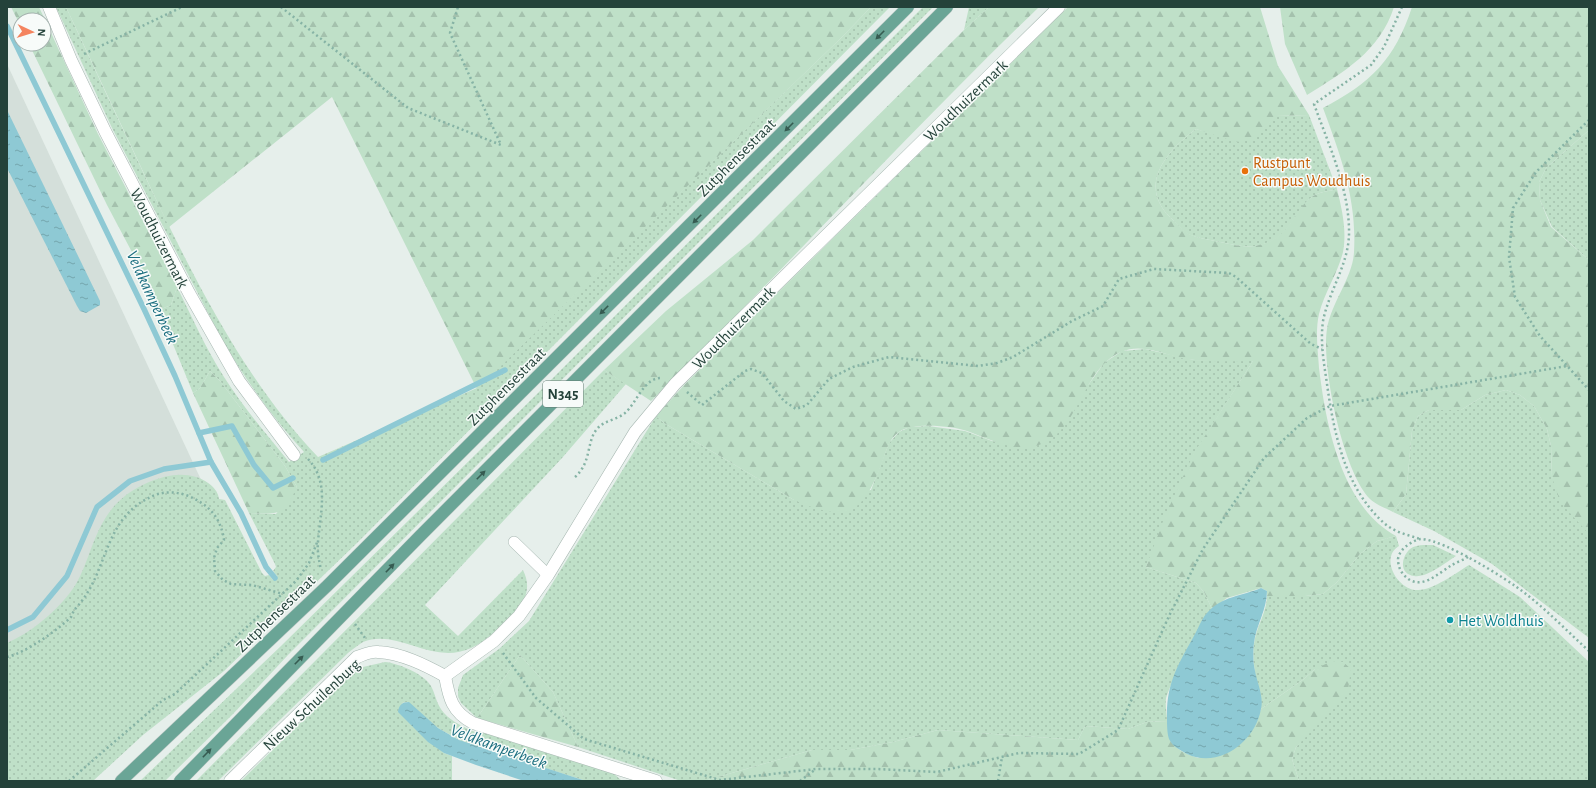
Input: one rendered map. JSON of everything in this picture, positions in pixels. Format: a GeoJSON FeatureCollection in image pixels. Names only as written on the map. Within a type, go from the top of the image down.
{"type":"FeatureCollection","features":[{"type":"Feature","properties":{"kind":"main road","name":"Zutphensestraat"},"geometry":{"type":"LineString","coordinates":[[121,781],[327,586],[908,7]]}},
{"type":"Feature","properties":{"kind":"main road","name":"N345"},"geometry":{"type":"LineString","coordinates":[[180,781],[947,7]]}},
{"type":"Feature","properties":{"kind":"street","name":"Woudhuizermark"},"geometry":{"type":"LineString","coordinates":[[49,7],[71,60],[157,233],[227,361],[258,408],[294,455]]}},
{"type":"Feature","properties":{"kind":"street","name":"Woudhuizermark"},"geometry":{"type":"LineString","coordinates":[[445,676],[494,641],[519,616],[548,575],[634,432],[675,384],[1060,7]]}},
{"type":"Feature","properties":{"kind":"street","name":"Nieuw Schuilenburg"},"geometry":{"type":"LineString","coordinates":[[230,781],[357,657],[376,651],[394,654],[429,667],[445,676]]}},
{"type":"Feature","properties":{"kind":"street"},"geometry":{"type":"LineString","coordinates":[[445,676],[451,704],[459,713],[473,723],[656,781]]}},
{"type":"Feature","properties":{"kind":"lane"},"geometry":{"type":"LineString","coordinates":[[514,542],[548,575]]}},
{"type":"Feature","properties":{"kind":"path"},"geometry":{"type":"LineString","coordinates":[[71,60],[182,7]]}},
{"type":"Feature","properties":{"kind":"path"},"geometry":{"type":"LineString","coordinates":[[282,7],[408,108],[501,145],[450,32],[458,7]]}},
{"type":"Feature","properties":{"kind":"path"},"geometry":{"type":"LineString","coordinates":[[1402,7],[1384,47],[1371,65],[1314,104],[1340,177],[1346,201],[1349,224],[1348,252],[1324,320],[1322,349],[1330,406],[1341,453],[1358,492],[1385,524],[1394,531],[1438,543],[1468,557],[1526,593],[1589,650]]}},
{"type":"Feature","properties":{"kind":"path"},"geometry":{"type":"LineString","coordinates":[[1589,120],[1536,172],[1513,208],[1509,257],[1515,297],[1540,336],[1589,390]]}},
{"type":"Feature","properties":{"kind":"path"},"geometry":{"type":"LineString","coordinates":[[575,477],[589,455],[594,433],[598,427],[626,413],[642,389],[655,378],[665,378],[683,388],[702,405],[745,371],[756,370],[766,377],[784,401],[796,408],[807,405],[830,379],[853,367],[889,357],[978,366],[989,365],[1013,357],[1072,321],[1103,306],[1119,279],[1154,269],[1229,273],[1236,277],[1311,344],[1322,349]]}},
{"type":"Feature","properties":{"kind":"path"},"geometry":{"type":"LineString","coordinates":[[494,641],[536,698],[584,739],[720,780],[816,769],[876,769],[937,772],[1019,753],[1079,754],[1118,730],[1169,616],[1203,549],[1264,458],[1307,418],[1330,406],[1567,366]]}},
{"type":"Feature","properties":{"kind":"path"},"geometry":{"type":"LineString","coordinates":[[69,781],[163,700],[175,694],[283,594],[309,563],[318,540],[323,504],[320,479],[308,460],[294,455]]}},
{"type":"Feature","properties":{"kind":"path"},"geometry":{"type":"LineString","coordinates":[[7,657],[15,655],[32,646],[72,616],[90,588],[122,519],[132,508],[144,500],[162,493],[178,493],[192,496],[211,510],[224,534],[224,540],[216,548],[214,558],[215,571],[223,580],[231,584],[252,585],[283,594]]}},
{"type":"Feature","properties":{"kind":"path"},"geometry":{"type":"LineString","coordinates":[[1420,539],[1404,548],[1399,555],[1400,568],[1409,580],[1416,582],[1430,581],[1451,565],[1468,557]]}},
{"type":"Feature","properties":{"kind":"path"},"geometry":{"type":"LineString","coordinates":[[318,540],[321,570],[327,586]]}},
{"type":"Feature","properties":{"kind":"path"},"geometry":{"type":"LineString","coordinates":[[346,612],[376,651]]}},
{"type":"Feature","properties":{"kind":"path"},"geometry":{"type":"LineString","coordinates":[[998,781],[1002,757]]}},
{"type":"Feature","properties":{"kind":"path"},"geometry":{"type":"LineString","coordinates":[[800,781],[816,769]]}},
{"type":"Feature","properties":{"kind":"shaded area"},"geometry":{"type":"Polygon","coordinates":[[[7,64],[252,589],[7,781],[7,64]]]}},
{"type":"Feature","properties":{"kind":"green space"},"geometry":{"type":"Polygon","coordinates":[[[11,7],[39,7],[41,12],[14,12],[11,7]]]}},
{"type":"Feature","properties":{"kind":"green space"},"geometry":{"type":"Polygon","coordinates":[[[56,7],[66,7],[124,133],[180,248],[220,323],[266,394],[318,457],[477,388],[841,38],[871,7],[890,7],[357,543],[224,671],[143,735],[93,781],[7,781],[7,643],[16,639],[41,622],[56,609],[69,594],[80,576],[103,522],[117,503],[126,495],[136,488],[166,476],[184,475],[204,480],[214,488],[219,499],[225,500],[262,573],[265,576],[269,575],[273,580],[277,576],[273,571],[276,567],[275,564],[249,513],[276,514],[297,487],[285,466],[220,381],[210,371],[200,388],[193,393],[159,310],[171,305],[177,287],[217,366],[247,410],[289,462],[304,452],[260,397],[221,338],[112,128],[56,7]]]}},
{"type":"Feature","properties":{"kind":"green space"},"geometry":{"type":"Polygon","coordinates":[[[66,7],[871,7],[841,38],[477,389],[332,97],[169,227],[66,7]]]}},
{"type":"Feature","properties":{"kind":"green space"},"geometry":{"type":"Polygon","coordinates":[[[923,7],[933,7],[288,655],[233,714],[165,781],[140,781],[281,646],[538,393],[923,7]]]}},
{"type":"Feature","properties":{"kind":"green space"},"geometry":{"type":"Polygon","coordinates":[[[969,7],[989,7],[964,30],[969,7]]]}},
{"type":"Feature","properties":{"kind":"green space"},"geometry":{"type":"Polygon","coordinates":[[[989,7],[1039,7],[941,104],[651,401],[604,370],[666,311],[753,240],[989,7]]]}},
{"type":"Feature","properties":{"kind":"green space"},"geometry":{"type":"Polygon","coordinates":[[[1068,7],[1260,7],[1278,66],[1309,115],[1277,116],[1250,140],[1236,142],[1196,129],[1174,148],[1165,159],[1159,171],[1156,183],[1157,195],[1162,208],[1187,233],[1202,238],[1245,246],[1255,246],[1267,243],[1276,238],[1284,232],[1299,210],[1313,196],[1337,189],[1343,220],[1343,252],[1335,275],[1321,306],[1317,335],[1319,368],[1326,414],[1332,438],[1349,485],[1362,505],[1377,523],[1396,536],[1377,541],[1360,554],[1337,582],[1323,594],[1305,596],[1267,596],[1267,591],[1261,588],[1227,598],[1212,609],[1204,592],[1196,583],[1146,567],[1165,516],[1194,453],[1253,361],[1186,359],[1149,349],[1139,348],[1121,352],[1107,361],[1096,373],[1070,418],[1060,431],[1047,441],[1031,447],[1015,447],[1006,445],[960,429],[923,426],[905,429],[896,434],[891,440],[877,476],[870,490],[862,501],[853,508],[842,512],[829,512],[813,508],[794,500],[664,423],[656,416],[685,384],[1068,7]]]}},
{"type":"Feature","properties":{"kind":"green space"},"geometry":{"type":"Polygon","coordinates":[[[1280,7],[1394,7],[1380,36],[1370,48],[1347,69],[1307,95],[1285,44],[1280,7]]]}},
{"type":"Feature","properties":{"kind":"green space"},"geometry":{"type":"Polygon","coordinates":[[[1412,7],[1589,7],[1589,130],[1546,168],[1539,182],[1540,200],[1551,227],[1589,260],[1589,534],[1560,502],[1552,477],[1551,446],[1547,429],[1534,406],[1520,395],[1506,390],[1485,395],[1461,410],[1429,410],[1418,416],[1412,431],[1406,494],[1393,512],[1378,505],[1370,499],[1360,485],[1351,466],[1343,443],[1331,392],[1327,367],[1326,346],[1329,319],[1353,261],[1353,214],[1342,161],[1323,108],[1355,89],[1379,68],[1398,41],[1412,7]]]}},
{"type":"Feature","properties":{"kind":"green space"},"geometry":{"type":"Polygon","coordinates":[[[52,35],[98,134],[177,287],[171,305],[159,310],[151,288],[107,205],[33,52],[52,52],[52,35]]]}},
{"type":"Feature","properties":{"kind":"green space"},"geometry":{"type":"Polygon","coordinates":[[[1309,115],[1337,189],[1313,196],[1300,210],[1284,232],[1277,238],[1267,243],[1255,246],[1245,246],[1198,237],[1184,231],[1162,208],[1157,195],[1156,183],[1159,171],[1165,159],[1174,148],[1196,129],[1214,134],[1263,128],[1276,116],[1309,115]]]}},
{"type":"Feature","properties":{"kind":"green space"},"geometry":{"type":"Polygon","coordinates":[[[1589,130],[1589,260],[1552,227],[1540,200],[1539,182],[1546,168],[1589,130]]]}},
{"type":"Feature","properties":{"kind":"green space"},"geometry":{"type":"Polygon","coordinates":[[[1145,349],[1194,360],[1253,361],[1194,454],[1146,567],[1196,583],[1204,592],[1212,609],[1194,637],[1169,691],[1166,699],[1167,721],[1147,722],[1128,729],[1085,726],[1078,740],[938,730],[893,742],[850,750],[812,750],[704,781],[681,781],[578,747],[553,692],[520,655],[477,718],[461,703],[458,696],[458,688],[463,675],[499,649],[529,621],[656,416],[664,423],[794,500],[871,490],[889,443],[899,432],[910,427],[928,426],[965,431],[992,441],[1030,447],[1089,384],[1104,363],[1122,351],[1145,349]]]}},
{"type":"Feature","properties":{"kind":"green space"},"geometry":{"type":"Polygon","coordinates":[[[604,370],[626,384],[562,458],[425,605],[458,636],[523,570],[527,582],[525,598],[510,617],[494,633],[476,646],[457,652],[443,653],[389,640],[376,639],[363,642],[348,653],[218,781],[196,781],[604,370]]]}},
{"type":"Feature","properties":{"kind":"green space"},"geometry":{"type":"Polygon","coordinates":[[[210,371],[220,381],[285,466],[297,487],[288,503],[279,511],[274,513],[249,513],[193,393],[200,388],[210,371]]]}},
{"type":"Feature","properties":{"kind":"green space"},"geometry":{"type":"Polygon","coordinates":[[[1506,390],[1520,395],[1534,406],[1547,429],[1551,446],[1552,477],[1589,534],[1589,638],[1492,564],[1434,531],[1393,512],[1406,494],[1412,431],[1418,416],[1429,410],[1461,410],[1485,395],[1506,390]]]}},
{"type":"Feature","properties":{"kind":"green space"},"geometry":{"type":"Polygon","coordinates":[[[1396,536],[1399,546],[1393,551],[1391,565],[1393,572],[1403,585],[1410,589],[1417,590],[1430,588],[1469,565],[1520,597],[1589,662],[1589,781],[1299,781],[1292,759],[1296,747],[1308,733],[1315,669],[1304,679],[1261,709],[1254,668],[1253,652],[1255,638],[1267,602],[1267,596],[1305,596],[1323,594],[1337,582],[1360,554],[1377,541],[1396,536]]]}},
{"type":"Feature","properties":{"kind":"green space"},"geometry":{"type":"Polygon","coordinates":[[[1424,545],[1433,545],[1456,556],[1424,575],[1409,575],[1404,569],[1403,565],[1407,552],[1412,548],[1424,545]]]}},
{"type":"Feature","properties":{"kind":"green space"},"geometry":{"type":"Polygon","coordinates":[[[520,655],[553,692],[578,747],[477,718],[520,655]]]}},
{"type":"Feature","properties":{"kind":"green space"},"geometry":{"type":"Polygon","coordinates":[[[1332,661],[1343,662],[1351,669],[1348,690],[1343,699],[1296,747],[1292,759],[1299,781],[704,781],[812,750],[850,750],[893,742],[938,730],[1078,740],[1085,726],[1128,729],[1147,722],[1167,721],[1170,736],[1175,746],[1198,758],[1255,725],[1261,709],[1304,679],[1315,669],[1332,661]]]}},
{"type":"Feature","properties":{"kind":"green space"},"geometry":{"type":"Polygon","coordinates":[[[385,662],[412,670],[429,683],[438,704],[444,713],[462,726],[475,732],[476,730],[613,773],[622,781],[586,781],[463,742],[438,728],[407,702],[402,703],[444,753],[452,756],[452,781],[241,781],[347,677],[363,667],[385,662]]]}},
{"type":"Feature","properties":{"kind":"water"},"geometry":{"type":"Polygon","coordinates":[[[7,110],[100,301],[100,305],[86,313],[80,311],[77,306],[7,168],[7,110]]]}},
{"type":"Feature","properties":{"kind":"water"},"geometry":{"type":"Polygon","coordinates":[[[1261,588],[1267,591],[1267,598],[1255,636],[1253,657],[1254,668],[1262,700],[1257,721],[1251,732],[1234,750],[1211,758],[1199,758],[1187,754],[1173,744],[1169,739],[1167,731],[1167,706],[1169,694],[1171,684],[1179,664],[1204,617],[1213,607],[1232,597],[1261,588]]]}},
{"type":"Feature","properties":{"kind":"water"},"geometry":{"type":"Polygon","coordinates":[[[409,702],[438,728],[459,740],[586,781],[524,781],[444,753],[428,742],[398,712],[401,704],[409,702]]]}},
{"type":"Feature","properties":{"kind":"waterway","name":"Veldkamperbeek"},"geometry":{"type":"LineString","coordinates":[[7,26],[144,309],[175,376],[211,462],[241,513],[266,567],[275,578]]}},
{"type":"Feature","properties":{"kind":"waterway"},"geometry":{"type":"LineString","coordinates":[[323,460],[505,370]]}},
{"type":"Feature","properties":{"kind":"waterway"},"geometry":{"type":"LineString","coordinates":[[199,433],[232,426],[254,465],[273,488],[293,478]]}},
{"type":"Feature","properties":{"kind":"waterway"},"geometry":{"type":"LineString","coordinates":[[7,630],[33,617],[67,576],[97,507],[130,481],[164,469],[211,462]]}},
{"type":"Feature","properties":{"kind":"place","name":"Rustpunt Campus Woudhuis"},"geometry":{"type":"Point","coordinates":[1245,171]}},
{"type":"Feature","properties":{"kind":"place","name":"Het Woldhuis"},"geometry":{"type":"Point","coordinates":[1450,620]}}]}
